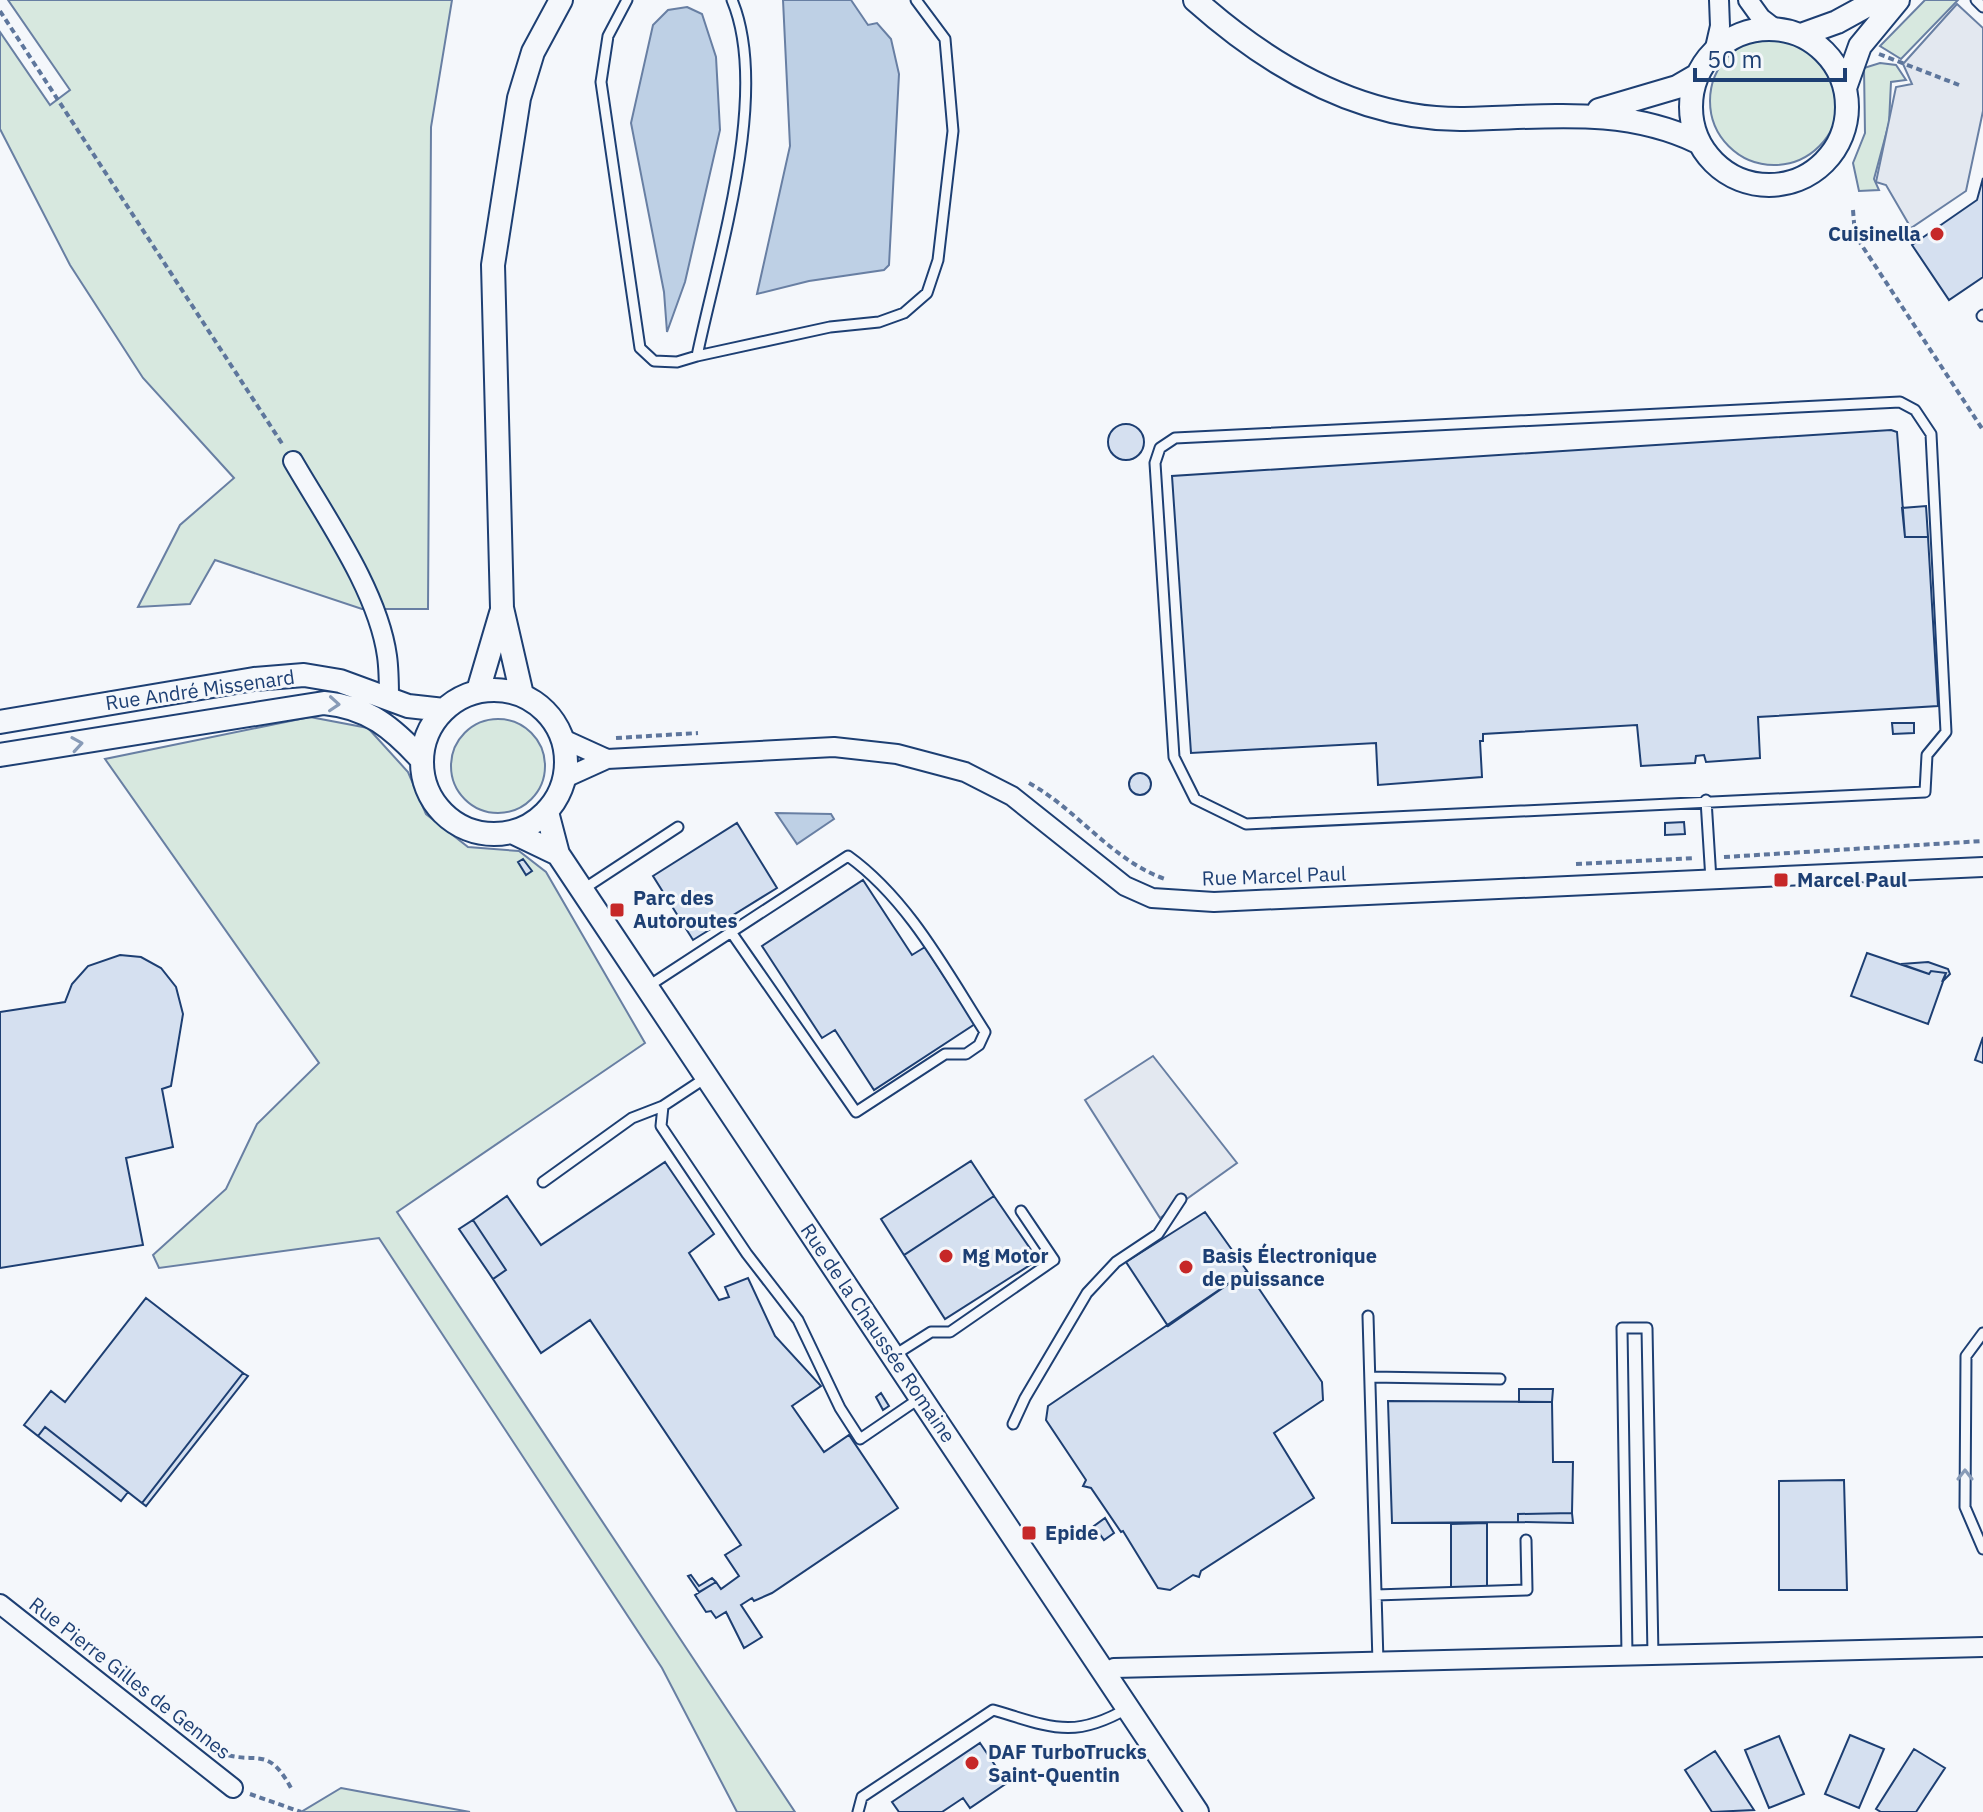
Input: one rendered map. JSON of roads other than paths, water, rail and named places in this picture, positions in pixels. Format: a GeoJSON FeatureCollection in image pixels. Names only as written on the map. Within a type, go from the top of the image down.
{"type":"FeatureCollection","features":[{"type":"Feature","properties":{"kind":"street"},"geometry":{"type":"LineString","coordinates":[[522,695],[502,608],[493,265],[519,98],[533,52],[561,0]]}},
{"type":"Feature","properties":{"kind":"street"},"geometry":{"type":"LineString","coordinates":[[1195,0],[1235,36],[1276,64],[1327,90],[1378,108],[1456,119],[1584,115],[1643,122],[1698,142]]}},
{"type":"Feature","properties":{"kind":"street"},"geometry":{"type":"LineString","coordinates":[[1719,0],[1720,26],[1715,48],[1696,76],[1690,98],[1691,120],[1698,142],[1717,165],[1741,180],[1760,185],[1792,182],[1813,172],[1835,149],[1844,130],[1845,88],[1860,46],[1898,0]]}},
{"type":"Feature","properties":{"kind":"street"},"geometry":{"type":"LineString","coordinates":[[1748,0],[1761,18],[1774,28]]}},
{"type":"Feature","properties":{"kind":"street"},"geometry":{"type":"LineString","coordinates":[[1801,35],[1837,22],[1877,0]]}},
{"type":"Feature","properties":{"kind":"street"},"geometry":{"type":"LineString","coordinates":[[1715,48],[1746,31],[1774,28],[1801,35],[1821,48],[1836,66],[1845,88]]}},
{"type":"Feature","properties":{"kind":"street"},"geometry":{"type":"LineString","coordinates":[[1584,115],[1677,87],[1696,76]]}},
{"type":"Feature","properties":{"kind":"street"},"geometry":{"type":"LineString","coordinates":[[293,461],[353,565],[378,623],[387,655],[389,700]]}},
{"type":"Feature","properties":{"kind":"street"},"geometry":{"type":"LineString","coordinates":[[478,691],[502,608]]}},
{"type":"Feature","properties":{"kind":"street","name":"Rue André Missenard"},"geometry":{"type":"LineString","coordinates":[[0,722],[254,679],[304,675],[340,681],[389,700],[444,710]]}},
{"type":"Feature","properties":{"kind":"street"},"geometry":{"type":"LineString","coordinates":[[254,679],[259,712]]}},
{"type":"Feature","properties":{"kind":"street"},"geometry":{"type":"LineString","coordinates":[[501,690],[522,695],[554,720],[563,739],[565,778],[547,812],[532,824],[512,832],[490,834],[468,829],[449,818],[434,802],[425,782],[422,760],[425,742],[444,710],[478,691],[501,690]]}},
{"type":"Feature","properties":{"kind":"street","name":"Rue André Missenard"},"geometry":{"type":"LineString","coordinates":[[0,755],[324,703],[347,705],[375,716],[398,734],[422,760]]}},
{"type":"Feature","properties":{"kind":"street","name":"Rue Marcel Paul"},"geometry":{"type":"LineString","coordinates":[[563,739],[610,759]]}},
{"type":"Feature","properties":{"kind":"street","name":"Rue Marcel Paul"},"geometry":{"type":"LineString","coordinates":[[565,778],[610,759],[834,747],[897,754],[965,772],[1012,796],[1125,886],[1152,898],[1214,902],[1983,867]]}},
{"type":"Feature","properties":{"kind":"street","name":"Rue de la Chaussée Romaine"},"geometry":{"type":"LineString","coordinates":[[547,812],[558,854],[1128,1708],[1190,1809]]}},
{"type":"Feature","properties":{"kind":"street"},"geometry":{"type":"LineString","coordinates":[[512,832],[558,854]]}},
{"type":"Feature","properties":{"kind":"street","name":"Rue Pierre Gilles de Gennes"},"geometry":{"type":"LineString","coordinates":[[0,1604],[233,1788]]}},
{"type":"Feature","properties":{"kind":"street"},"geometry":{"type":"LineString","coordinates":[[1104,1673],[1114,1668],[1983,1647]]}},
{"type":"Feature","properties":{"kind":"lane"},"geometry":{"type":"LineString","coordinates":[[627,0],[608,36],[601,82],[640,348],[654,361],[677,362],[830,327],[879,322],[904,313],[927,293],[938,260],[953,131],[945,39],[916,0]]}},
{"type":"Feature","properties":{"kind":"lane"},"geometry":{"type":"LineString","coordinates":[[697,356],[745,128],[742,24],[732,0]]}},
{"type":"Feature","properties":{"kind":"lane"},"geometry":{"type":"LineString","coordinates":[[1976,0],[1983,7]]}},
{"type":"Feature","properties":{"kind":"lane"},"geometry":{"type":"LineString","coordinates":[[1900,402],[1915,410],[1931,434],[1946,732],[1927,755],[1925,792],[1706,800],[1246,824],[1195,799],[1174,757],[1155,463],[1160,448],[1175,438],[1277,432],[1900,402]]}},
{"type":"Feature","properties":{"kind":"lane"},"geometry":{"type":"LineString","coordinates":[[1706,800],[1711,880]]}},
{"type":"Feature","properties":{"kind":"lane"},"geometry":{"type":"LineString","coordinates":[[582,890],[678,827]]}},
{"type":"Feature","properties":{"kind":"lane"},"geometry":{"type":"LineString","coordinates":[[647,987],[731,932],[848,856],[873,874],[900,908],[985,1032],[979,1045],[966,1054],[945,1054],[856,1112],[731,932]]}},
{"type":"Feature","properties":{"kind":"lane"},"geometry":{"type":"LineString","coordinates":[[543,1182],[632,1118],[663,1106],[707,1077]]}},
{"type":"Feature","properties":{"kind":"lane"},"geometry":{"type":"LineString","coordinates":[[663,1106],[661,1126],[747,1254],[798,1320],[840,1408],[860,1439],[920,1397]]}},
{"type":"Feature","properties":{"kind":"lane"},"geometry":{"type":"LineString","coordinates":[[1013,1424],[1087,1293],[1116,1262],[1158,1234],[1181,1199]]}},
{"type":"Feature","properties":{"kind":"lane"},"geometry":{"type":"LineString","coordinates":[[893,1356],[931,1332],[950,1332],[1054,1260],[1021,1211]]}},
{"type":"Feature","properties":{"kind":"lane"},"geometry":{"type":"LineString","coordinates":[[1368,1316],[1378,1662]]}},
{"type":"Feature","properties":{"kind":"lane"},"geometry":{"type":"LineString","coordinates":[[1627,1655],[1622,1328],[1647,1328],[1653,1655]]}},
{"type":"Feature","properties":{"kind":"lane"},"geometry":{"type":"LineString","coordinates":[[1983,1333],[1966,1356],[1965,1507],[1983,1549]]}},
{"type":"Feature","properties":{"kind":"lane"},"geometry":{"type":"LineString","coordinates":[[1370,1377],[1500,1379]]}},
{"type":"Feature","properties":{"kind":"lane"},"geometry":{"type":"LineString","coordinates":[[1376,1595],[1527,1590],[1526,1540]]}},
{"type":"Feature","properties":{"kind":"lane"},"geometry":{"type":"LineString","coordinates":[[858,1812],[862,1797],[993,1710],[1056,1729],[1096,1726],[1128,1708]]}},
{"type":"Feature","properties":{"kind":"water"},"geometry":{"type":"Polygon","coordinates":[[[783,0],[851,0],[868,25],[877,23],[891,39],[899,74],[889,265],[884,270],[809,281],[757,294],[790,146],[783,0]]]}},
{"type":"Feature","properties":{"kind":"water"},"geometry":{"type":"Polygon","coordinates":[[[687,7],[702,14],[716,57],[720,130],[685,282],[667,332],[664,292],[631,123],[653,25],[668,10],[687,7]]]}},
{"type":"Feature","properties":{"kind":"water"},"geometry":{"type":"Polygon","coordinates":[[[776,813],[831,814],[834,819],[797,844],[776,813]]]}},
{"type":"Feature","properties":{"kind":"place","name":"Cuisinella"},"geometry":{"type":"Point","coordinates":[1937,234]}},
{"type":"Feature","properties":{"kind":"place","name":"Marcel Paul"},"geometry":{"type":"Point","coordinates":[1781,880]}},
{"type":"Feature","properties":{"kind":"place","name":"Parc des Autoroutes"},"geometry":{"type":"Point","coordinates":[617,910]}},
{"type":"Feature","properties":{"kind":"place","name":"Mg Motor"},"geometry":{"type":"Point","coordinates":[946,1256]}},
{"type":"Feature","properties":{"kind":"place","name":"Basis Électronique de puissance"},"geometry":{"type":"Point","coordinates":[1186,1267]}},
{"type":"Feature","properties":{"kind":"place","name":"Epide"},"geometry":{"type":"Point","coordinates":[1029,1533]}},
{"type":"Feature","properties":{"kind":"place","name":"DAF TurboTrucks Saint-Quentin"},"geometry":{"type":"Point","coordinates":[972,1763]}}]}
